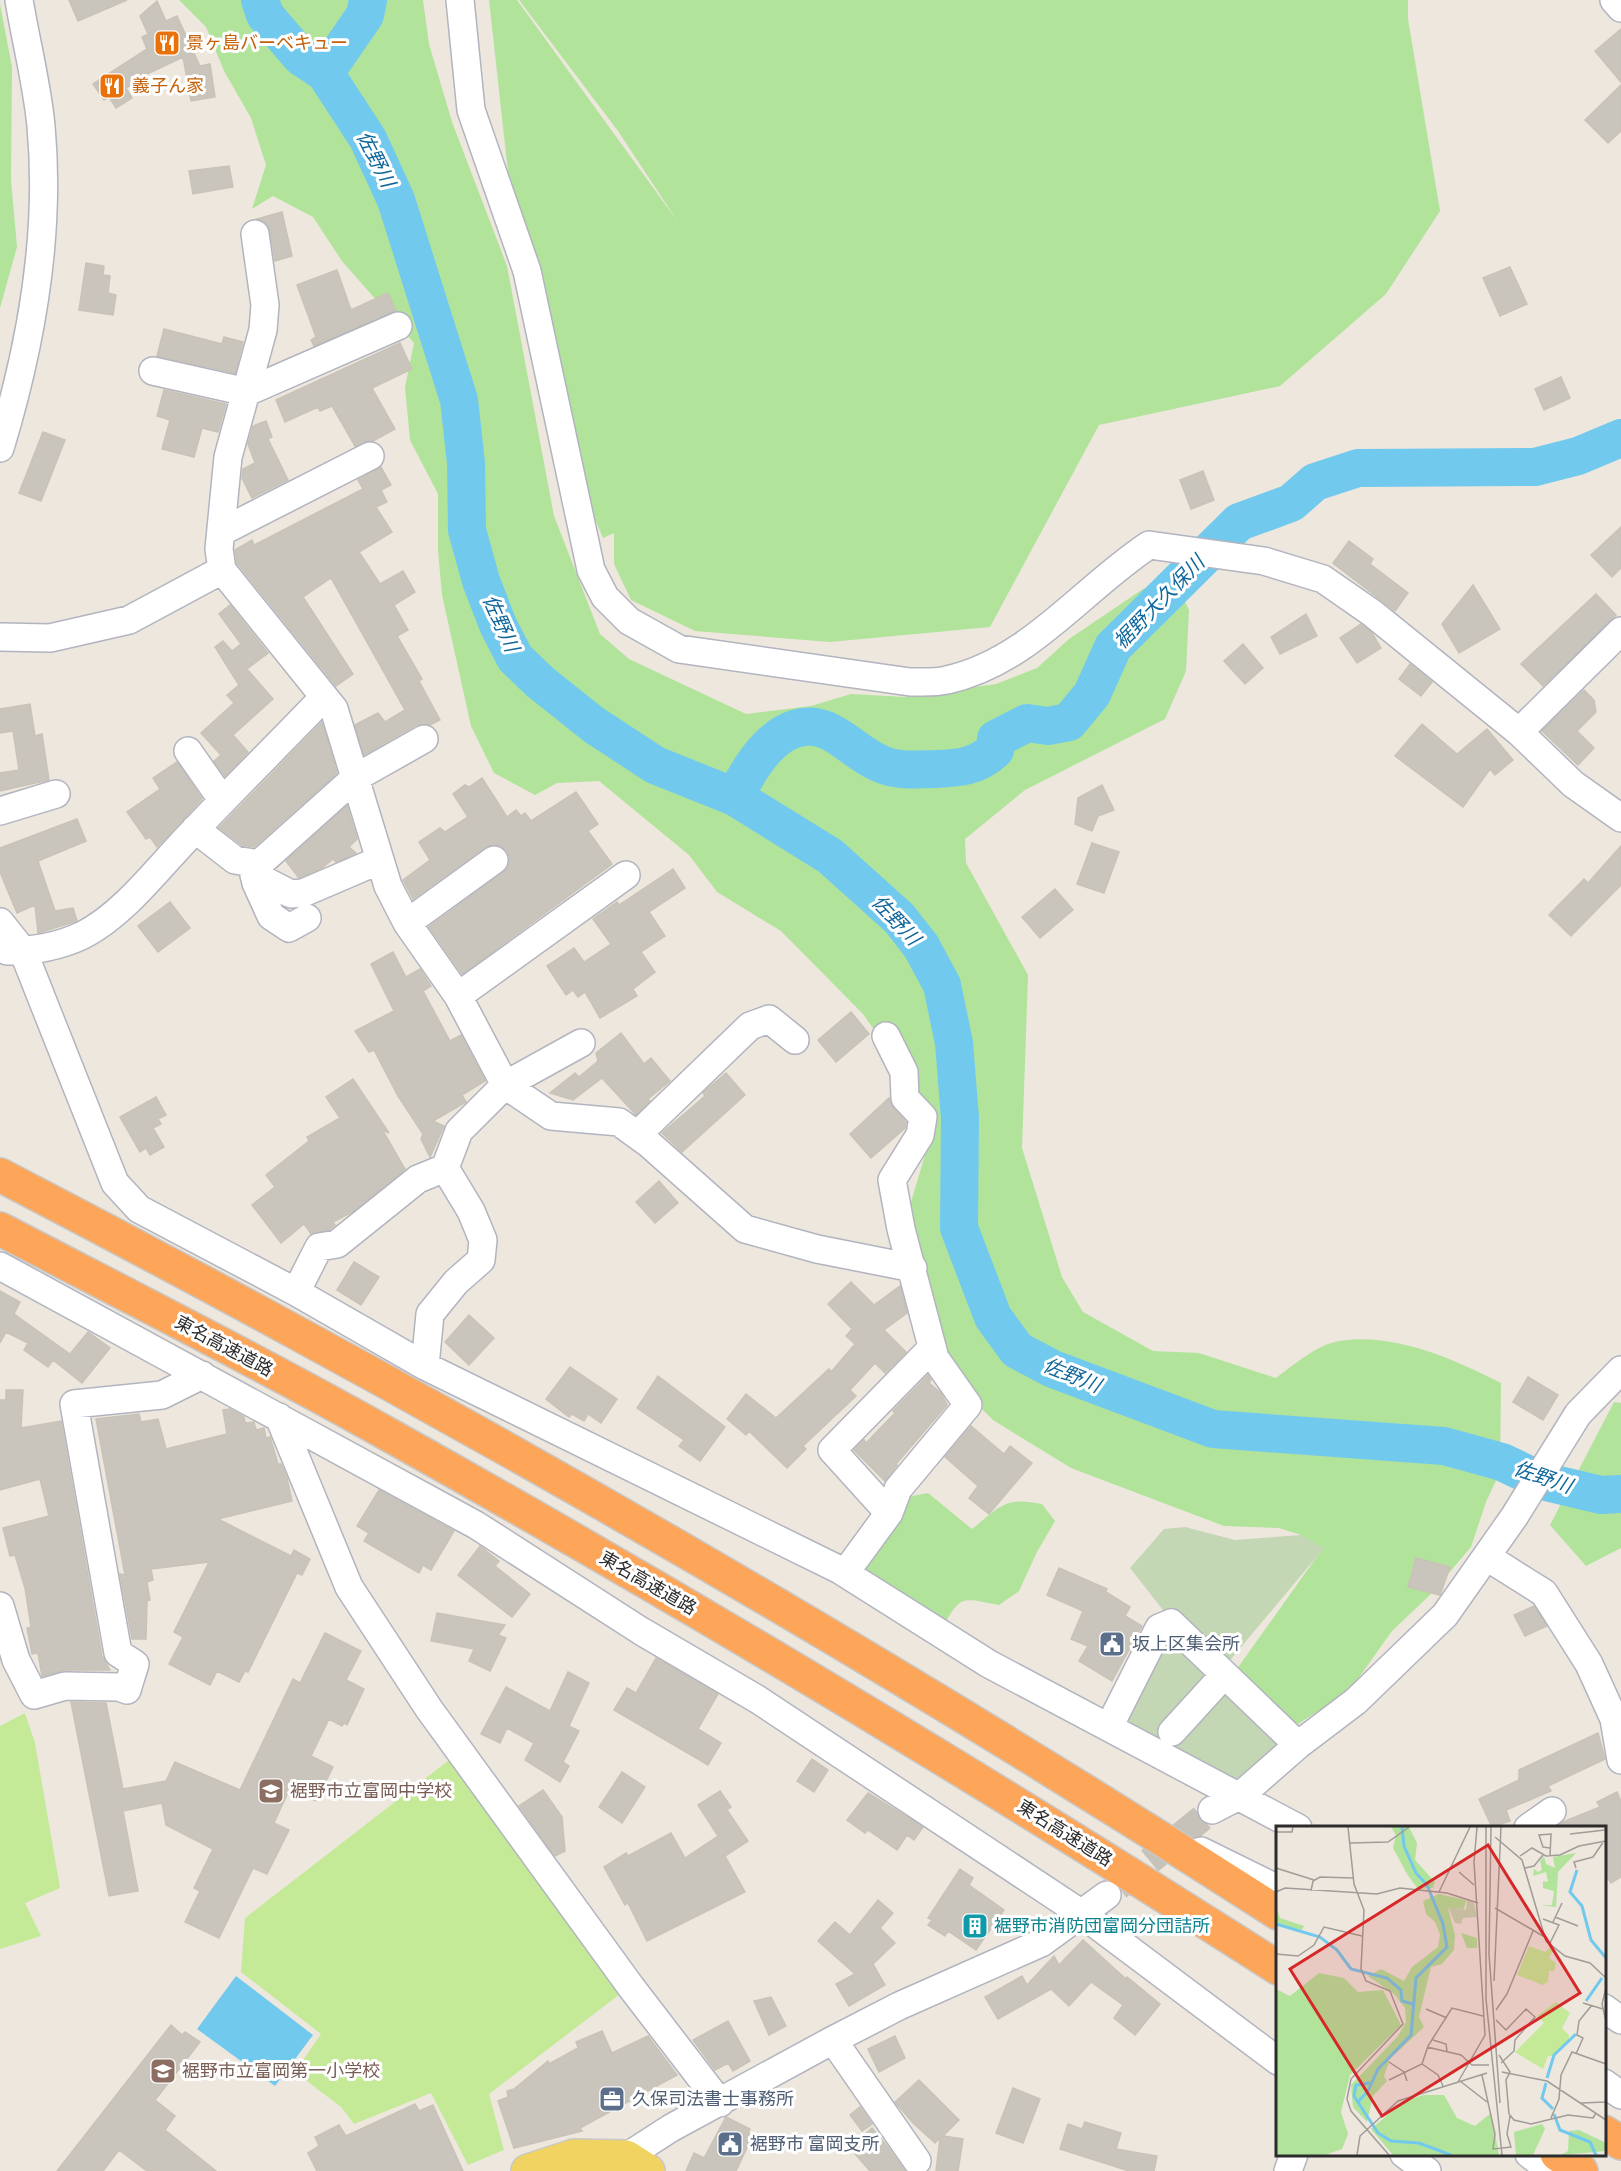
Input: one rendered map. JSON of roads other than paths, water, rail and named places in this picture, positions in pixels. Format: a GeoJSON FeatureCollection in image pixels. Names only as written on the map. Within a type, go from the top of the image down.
{"type":"FeatureCollection","features":[{"type":"Feature","properties":{"kind":"highway"},"geometry":{"type":"LineString","coordinates":[[0,1175],[386,1381],[600,1501],[778,1605],[1132,1820],[1276,1912]]}},
{"type":"Feature","properties":{"kind":"highway","name":"東名高速道路"},"geometry":{"type":"LineString","coordinates":[[0,1229],[398,1440],[757,1646],[1043,1818],[1276,1967]]}},
{"type":"Feature","properties":{"kind":"highway"},"geometry":{"type":"LineString","coordinates":[[1606,2133],[1621,2143]]}},
{"type":"Feature","properties":{"kind":"highway"},"geometry":{"type":"LineString","coordinates":[[1560,2156],[1581,2171]]}},
{"type":"Feature","properties":{"kind":"main road"},"geometry":{"type":"LineString","coordinates":[[535,2170],[574,2156],[637,2164]]}},
{"type":"Feature","properties":{"kind":"street"},"geometry":{"type":"LineString","coordinates":[[0,448],[17,391],[29,332],[38,267],[42,198],[41,126],[19,0]]}},
{"type":"Feature","properties":{"kind":"street"},"geometry":{"type":"LineString","coordinates":[[460,0],[471,110],[527,271],[591,570],[605,597],[629,621],[679,649],[910,682],[945,681],[985,668],[1021,648],[1125,561],[1149,546],[1264,561],[1323,579],[1372,613],[1519,732],[1573,784],[1621,818]]}},
{"type":"Feature","properties":{"kind":"street"},"geometry":{"type":"LineString","coordinates":[[1614,0],[1621,8]]}},
{"type":"Feature","properties":{"kind":"street"},"geometry":{"type":"LineString","coordinates":[[255,234],[265,305],[263,330],[228,458],[219,549],[222,570],[334,709],[388,885],[407,923],[458,996],[505,1085],[550,1116],[619,1122],[745,1229],[817,1248],[913,1268]]}},
{"type":"Feature","properties":{"kind":"street"},"geometry":{"type":"LineString","coordinates":[[153,370],[247,393],[398,326]]}},
{"type":"Feature","properties":{"kind":"street"},"geometry":{"type":"LineString","coordinates":[[221,532],[370,456]]}},
{"type":"Feature","properties":{"kind":"street"},"geometry":{"type":"LineString","coordinates":[[0,637],[50,638],[129,620],[222,570]]}},
{"type":"Feature","properties":{"kind":"street"},"geometry":{"type":"LineString","coordinates":[[1519,732],[1621,631]]}},
{"type":"Feature","properties":{"kind":"street"},"geometry":{"type":"LineString","coordinates":[[11,951],[40,951],[83,935],[102,923],[146,884],[324,697]]}},
{"type":"Feature","properties":{"kind":"street"},"geometry":{"type":"LineString","coordinates":[[253,870],[355,778],[424,739]]}},
{"type":"Feature","properties":{"kind":"street"},"geometry":{"type":"LineString","coordinates":[[188,751],[223,801]]}},
{"type":"Feature","properties":{"kind":"street"},"geometry":{"type":"LineString","coordinates":[[0,811],[57,794]]}},
{"type":"Feature","properties":{"kind":"street"},"geometry":{"type":"LineString","coordinates":[[195,830],[235,860],[291,894],[303,893],[380,860]]}},
{"type":"Feature","properties":{"kind":"street"},"geometry":{"type":"LineString","coordinates":[[407,923],[494,860]]}},
{"type":"Feature","properties":{"kind":"street"},"geometry":{"type":"LineString","coordinates":[[253,870],[271,916],[289,928],[307,918]]}},
{"type":"Feature","properties":{"kind":"street"},"geometry":{"type":"LineString","coordinates":[[458,996],[626,875]]}},
{"type":"Feature","properties":{"kind":"street"},"geometry":{"type":"LineString","coordinates":[[0,922],[116,1183],[139,1209],[296,1292],[425,1366],[844,1573],[989,1664],[1296,1826]]}},
{"type":"Feature","properties":{"kind":"street"},"geometry":{"type":"LineString","coordinates":[[637,1135],[750,1026],[769,1019],[795,1040]]}},
{"type":"Feature","properties":{"kind":"street"},"geometry":{"type":"LineString","coordinates":[[844,1573],[889,1513],[898,1490],[968,1405],[934,1358],[913,1268],[901,1229],[892,1180],[920,1135],[923,1117],[905,1098],[904,1072],[886,1036]]}},
{"type":"Feature","properties":{"kind":"street"},"geometry":{"type":"LineString","coordinates":[[296,1292],[319,1247],[337,1244],[418,1179],[445,1168],[459,1131],[505,1085],[581,1043]]}},
{"type":"Feature","properties":{"kind":"street"},"geometry":{"type":"LineString","coordinates":[[425,1366],[430,1314],[456,1282],[481,1260],[483,1240],[471,1211],[445,1168]]}},
{"type":"Feature","properties":{"kind":"street"},"geometry":{"type":"LineString","coordinates":[[0,1266],[476,1525],[641,1630],[757,1699],[1082,1914],[1276,2060]]}},
{"type":"Feature","properties":{"kind":"street"},"geometry":{"type":"LineString","coordinates":[[889,1513],[832,1450],[932,1348]]}},
{"type":"Feature","properties":{"kind":"street"},"geometry":{"type":"LineString","coordinates":[[1212,1810],[1241,1795],[1298,1745],[1356,1701],[1444,1615],[1514,1517],[1578,1414],[1621,1370]]}},
{"type":"Feature","properties":{"kind":"street"},"geometry":{"type":"LineString","coordinates":[[0,1606],[16,1660],[34,1695],[64,1686],[119,1687],[127,1690],[135,1664],[118,1653],[74,1404],[162,1395],[202,1375]]}},
{"type":"Feature","properties":{"kind":"street"},"geometry":{"type":"LineString","coordinates":[[279,1417],[349,1587],[429,1709],[632,1987],[720,2103]]}},
{"type":"Feature","properties":{"kind":"street"},"geometry":{"type":"LineString","coordinates":[[1487,1557],[1544,1593],[1589,1664],[1614,1719],[1621,1761]]}},
{"type":"Feature","properties":{"kind":"street"},"geometry":{"type":"LineString","coordinates":[[1109,1727],[1159,1628],[1171,1623],[1298,1745]]}},
{"type":"Feature","properties":{"kind":"street"},"geometry":{"type":"LineString","coordinates":[[1172,1732],[1224,1675]]}},
{"type":"Feature","properties":{"kind":"street"},"geometry":{"type":"LineString","coordinates":[[1530,1826],[1552,1811]]}},
{"type":"Feature","properties":{"kind":"street"},"geometry":{"type":"LineString","coordinates":[[1132,1820],[1250,1873],[1276,1888]]}},
{"type":"Feature","properties":{"kind":"street"},"geometry":{"type":"LineString","coordinates":[[637,2164],[671,2128],[899,2006],[1041,1943],[1107,1895]]}},
{"type":"Feature","properties":{"kind":"street"},"geometry":{"type":"LineString","coordinates":[[1606,2009],[1621,2020]]}},
{"type":"Feature","properties":{"kind":"street"},"geometry":{"type":"LineString","coordinates":[[832,2040],[917,2160]]}},
{"type":"Feature","properties":{"kind":"street"},"geometry":{"type":"LineString","coordinates":[[1606,2085],[1621,2096]]}},
{"type":"Feature","properties":{"kind":"street"},"geometry":{"type":"LineString","coordinates":[[1288,2171],[1293,2156]]}},
{"type":"Feature","properties":{"kind":"street"},"geometry":{"type":"LineString","coordinates":[[1407,2156],[1427,2171]]}},
{"type":"Feature","properties":{"kind":"street"},"geometry":{"type":"LineString","coordinates":[[1532,2156],[1551,2171]]}},
{"type":"Feature","properties":{"kind":"water"},"geometry":{"type":"Polygon","coordinates":[[[236,1976],[313,2035],[275,2086],[197,2029],[236,1976]]]}},
{"type":"Feature","properties":{"kind":"waterway","name":"佐野川"},"geometry":{"type":"LineString","coordinates":[[260,0],[265,15],[301,57],[325,73],[368,139],[396,200],[459,400],[466,463],[467,530],[481,581],[498,625],[515,658],[540,682],[594,725],[655,765],[735,797],[830,856],[899,918],[921,946],[942,985],[954,1043],[960,1118],[959,1228],[993,1317],[1017,1350],[1053,1369],[1213,1429],[1444,1446],[1502,1462],[1542,1481],[1601,1495],[1621,1494]]}},
{"type":"Feature","properties":{"kind":"waterway","name":"佐野川"},"geometry":{"type":"LineString","coordinates":[[325,73],[365,15],[368,0]]}},
{"type":"Feature","properties":{"kind":"waterway","name":"裾野大久保川"},"geometry":{"type":"LineString","coordinates":[[735,797],[759,757],[782,735],[795,729],[810,727],[826,730],[881,764],[914,770],[967,766],[995,750],[996,739],[1027,723],[1048,726],[1069,722],[1092,694],[1113,647],[1239,522],[1291,503],[1315,482],[1358,468],[1535,467],[1578,456],[1621,438]]}},
{"type":"Feature","properties":{"kind":"tunnel"},"geometry":{"type":"LineString","coordinates":[[1118,1887],[1212,1810]]}},
{"type":"Feature","properties":{"kind":"place","name":"景ヶ島バーベキュー"},"geometry":{"type":"Point","coordinates":[167,43]}},
{"type":"Feature","properties":{"kind":"place","name":"義子ん家"},"geometry":{"type":"Point","coordinates":[112,86]}},
{"type":"Feature","properties":{"kind":"place","name":"坂上区集会所"},"geometry":{"type":"Point","coordinates":[1112,1644]}},
{"type":"Feature","properties":{"kind":"place","name":"裾野市立富岡中学校"},"geometry":{"type":"Point","coordinates":[271,1791]}},
{"type":"Feature","properties":{"kind":"place","name":"裾野市消防団富岡分団詰所"},"geometry":{"type":"Point","coordinates":[975,1926]}},
{"type":"Feature","properties":{"kind":"place","name":"裾野市立富岡第一小学校"},"geometry":{"type":"Point","coordinates":[163,2071]}},
{"type":"Feature","properties":{"kind":"place","name":"久保司法書士事務所"},"geometry":{"type":"Point","coordinates":[612,2099]}},
{"type":"Feature","properties":{"kind":"place","name":"裾野市 富岡支所"},"geometry":{"type":"Point","coordinates":[730,2144]}}]}
